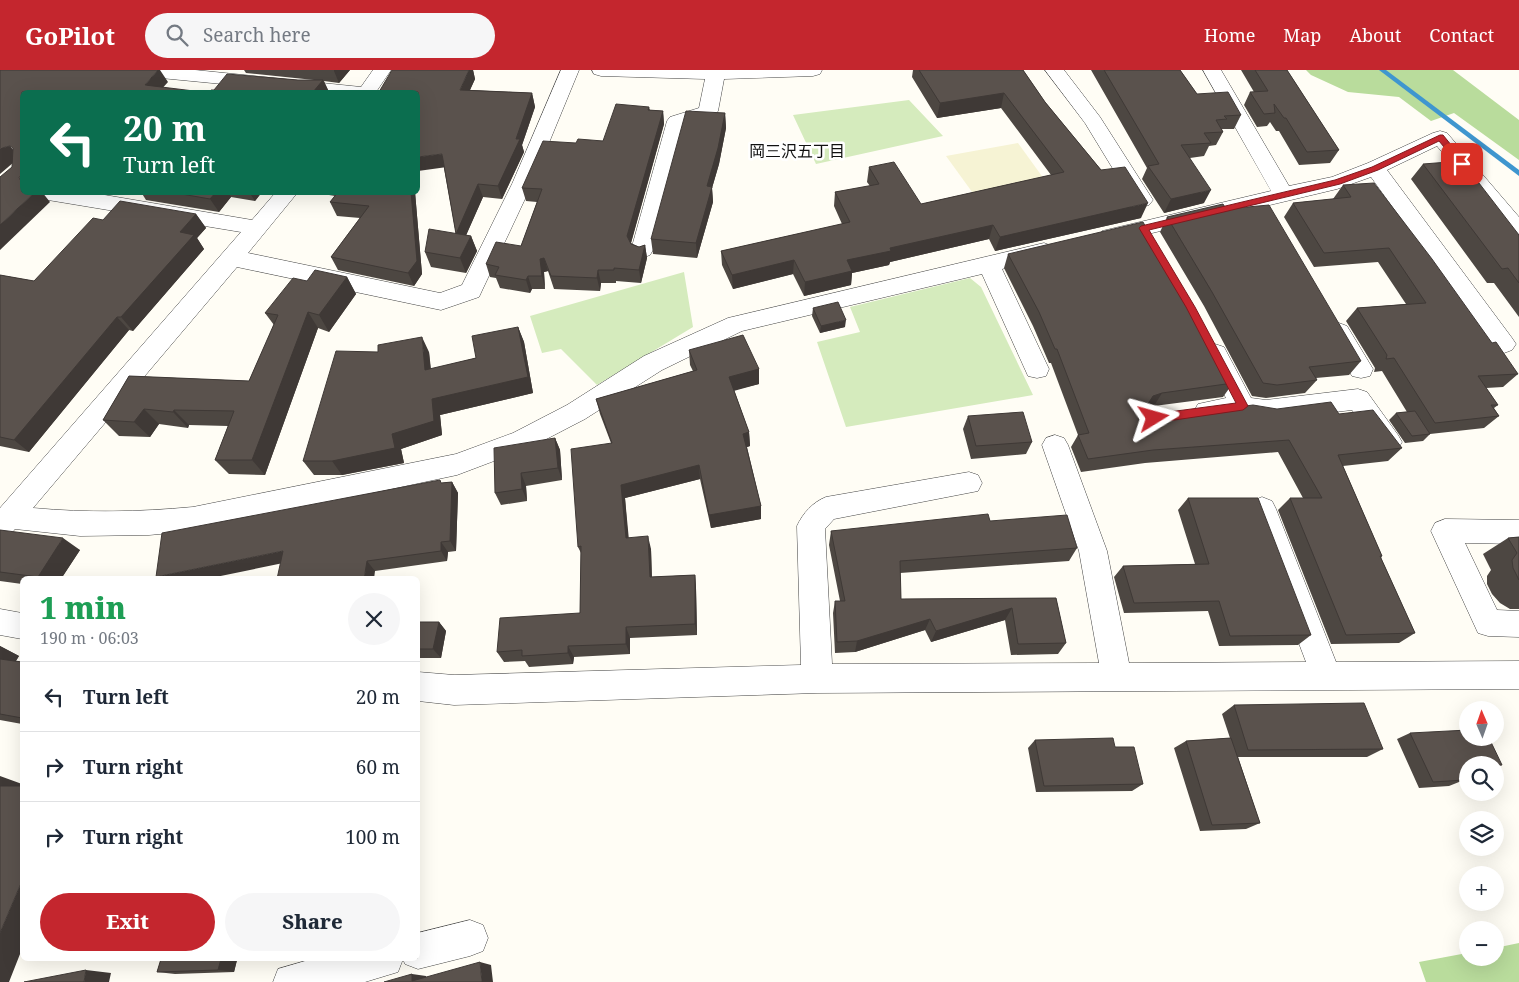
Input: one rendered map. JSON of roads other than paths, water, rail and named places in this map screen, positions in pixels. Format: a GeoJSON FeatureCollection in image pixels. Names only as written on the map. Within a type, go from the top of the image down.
{"type":"FeatureCollection","features":[{"type":"Feature","properties":{"kind":"street"},"geometry":{"type":"LineString","coordinates":[[140,70],[336,90]]}},
{"type":"Feature","properties":{"kind":"street"},"geometry":{"type":"LineString","coordinates":[[368,90],[382,70]]}},
{"type":"Feature","properties":{"kind":"street"},"geometry":{"type":"LineString","coordinates":[[233,258],[442,302],[471,291],[522,184],[570,70]]}},
{"type":"Feature","properties":{"kind":"street"},"geometry":{"type":"LineString","coordinates":[[601,70],[716,74],[774,74],[814,70]]}},
{"type":"Feature","properties":{"kind":"street"},"geometry":{"type":"LineString","coordinates":[[1054,70],[1092,121],[1151,226],[1158,252]]}},
{"type":"Feature","properties":{"kind":"street"},"geometry":{"type":"LineString","coordinates":[[1212,70],[1283,194]]}},
{"type":"Feature","properties":{"kind":"street"},"geometry":{"type":"LineString","coordinates":[[642,250],[677,121],[708,111],[716,74]]}},
{"type":"Feature","properties":{"kind":"street"},"geometry":{"type":"LineString","coordinates":[[5,522],[149,523],[193,519],[457,464],[522,440],[576,412],[653,363],[736,324],[1151,226],[1266,208],[1283,194],[1337,182],[1375,168],[1440,137],[1519,232]]}},
{"type":"Feature","properties":{"kind":"street"},"geometry":{"type":"LineString","coordinates":[[1375,168],[1504,344]]}},
{"type":"Feature","properties":{"kind":"street"},"geometry":{"type":"LineString","coordinates":[[60,195],[258,228]]}},
{"type":"Feature","properties":{"kind":"street"},"geometry":{"type":"LineString","coordinates":[[5,522],[286,195]]}},
{"type":"Feature","properties":{"kind":"street"},"geometry":{"type":"LineString","coordinates":[[988,264],[1037,369]]}},
{"type":"Feature","properties":{"kind":"street"},"geometry":{"type":"LineString","coordinates":[[1331,318],[1361,369]]}},
{"type":"Feature","properties":{"kind":"street"},"geometry":{"type":"LineString","coordinates":[[1203,332],[1243,406]]}},
{"type":"Feature","properties":{"kind":"street"},"geometry":{"type":"LineString","coordinates":[[1190,414],[1243,406],[1266,410],[1358,399],[1393,447]]}},
{"type":"Feature","properties":{"kind":"street"},"geometry":{"type":"LineString","coordinates":[[1055,445],[1093,551],[1117,677]]}},
{"type":"Feature","properties":{"kind":"street"},"geometry":{"type":"LineString","coordinates":[[817,679],[811,526],[826,509],[969,483]]}},
{"type":"Feature","properties":{"kind":"street"},"geometry":{"type":"LineString","coordinates":[[1262,509],[1327,676]]}},
{"type":"Feature","properties":{"kind":"street"},"geometry":{"type":"LineString","coordinates":[[1519,532],[1445,532],[1488,623],[1519,624]]}},
{"type":"Feature","properties":{"kind":"street"},"geometry":{"type":"LineString","coordinates":[[0,622],[20,626]]}},
{"type":"Feature","properties":{"kind":"street"},"geometry":{"type":"LineString","coordinates":[[420,687],[454,690],[817,679],[1519,675]]}},
{"type":"Feature","properties":{"kind":"street"},"geometry":{"type":"LineString","coordinates":[[420,950],[470,938]]}},
{"type":"Feature","properties":{"kind":"street"},"geometry":{"type":"LineString","coordinates":[[291,982],[377,961]]}},
{"type":"Feature","properties":{"kind":"waterway"},"geometry":{"type":"LineString","coordinates":[[1382,70],[1519,174]]}},
{"type":"Feature","properties":{"kind":"district","name":"岡三沢五丁目"},"geometry":{"type":"Point","coordinates":[797,151]}}]}
